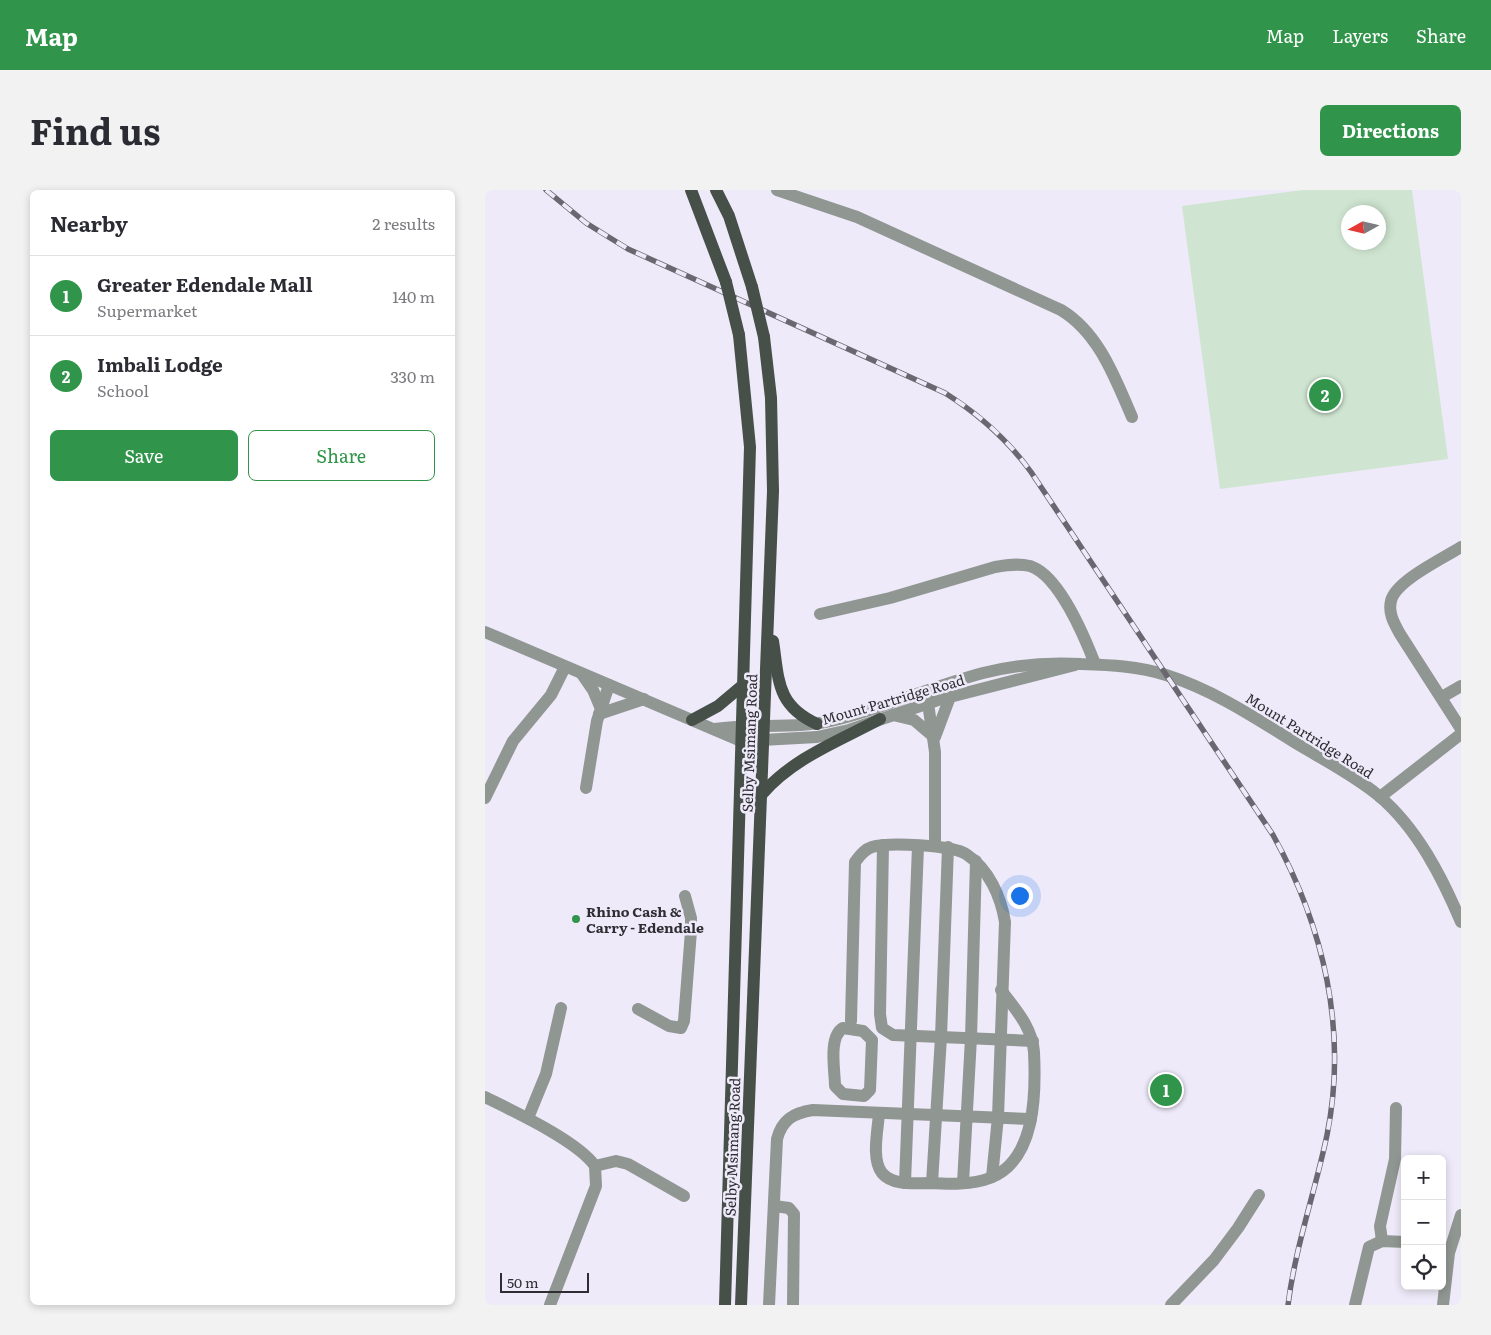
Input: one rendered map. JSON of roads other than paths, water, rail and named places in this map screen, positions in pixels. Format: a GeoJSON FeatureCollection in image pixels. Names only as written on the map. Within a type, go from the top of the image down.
{"type":"FeatureCollection","features":[{"type":"Feature","properties":{"kind":"main road","name":"Selby Msimang Road"},"geometry":{"type":"LineString","coordinates":[[691,190],[726,282],[739,335],[750,447],[725,1305]]}},
{"type":"Feature","properties":{"kind":"main road","name":"Selby Msimang Road"},"geometry":{"type":"LineString","coordinates":[[716,190],[729,216],[752,286],[769,371],[773,433],[769,613],[741,1305]]}},
{"type":"Feature","properties":{"kind":"main road"},"geometry":{"type":"LineString","coordinates":[[769,613],[779,680],[784,694],[793,710],[817,724]]}},
{"type":"Feature","properties":{"kind":"main road"},"geometry":{"type":"LineString","coordinates":[[693,720],[718,706],[743,684]]}},
{"type":"Feature","properties":{"kind":"main road"},"geometry":{"type":"LineString","coordinates":[[762,794],[775,779],[804,758],[880,719]]}},
{"type":"Feature","properties":{"kind":"street"},"geometry":{"type":"LineString","coordinates":[[777,190],[857,217],[1075,318],[1101,353],[1132,417]]}},
{"type":"Feature","properties":{"kind":"street"},"geometry":{"type":"LineString","coordinates":[[1461,547],[1405,582],[1395,591],[1391,600],[1392,619],[1461,729]]}},
{"type":"Feature","properties":{"kind":"street"},"geometry":{"type":"LineString","coordinates":[[820,614],[890,598],[1001,566],[1031,567],[1049,581],[1061,597],[1085,637],[1095,664]]}},
{"type":"Feature","properties":{"kind":"street","name":"Mount Partridge Road"},"geometry":{"type":"LineString","coordinates":[[485,632],[741,741],[817,737],[893,715],[927,697],[950,697],[1080,664]]}},
{"type":"Feature","properties":{"kind":"street","name":"Mount Partridge Road"},"geometry":{"type":"LineString","coordinates":[[715,729],[742,725],[817,724],[927,697],[1004,669],[1063,661],[1150,671],[1204,690],[1256,718],[1380,797],[1400,818],[1433,864],[1461,922]]}},
{"type":"Feature","properties":{"kind":"street"},"geometry":{"type":"LineString","coordinates":[[485,798],[513,742],[551,695],[565,666]]}},
{"type":"Feature","properties":{"kind":"street"},"geometry":{"type":"LineString","coordinates":[[582,674],[593,690],[600,712]]}},
{"type":"Feature","properties":{"kind":"street"},"geometry":{"type":"LineString","coordinates":[[586,788],[600,712],[609,685]]}},
{"type":"Feature","properties":{"kind":"street"},"geometry":{"type":"LineString","coordinates":[[1442,697],[1461,686]]}},
{"type":"Feature","properties":{"kind":"street"},"geometry":{"type":"LineString","coordinates":[[927,697],[934,738],[941,847],[941,1037],[932,1184]]}},
{"type":"Feature","properties":{"kind":"street"},"geometry":{"type":"LineString","coordinates":[[934,738],[950,697]]}},
{"type":"Feature","properties":{"kind":"street"},"geometry":{"type":"LineString","coordinates":[[600,712],[644,700]]}},
{"type":"Feature","properties":{"kind":"street"},"geometry":{"type":"LineString","coordinates":[[893,715],[914,720],[934,738]]}},
{"type":"Feature","properties":{"kind":"street"},"geometry":{"type":"LineString","coordinates":[[1380,797],[1461,734]]}},
{"type":"Feature","properties":{"kind":"street"},"geometry":{"type":"LineString","coordinates":[[883,846],[880,1014],[882,1028],[886,1033]]}},
{"type":"Feature","properties":{"kind":"street"},"geometry":{"type":"LineString","coordinates":[[851,1020],[855,862],[862,852],[871,847],[883,846],[941,847],[965,853],[976,861],[995,888],[1002,905],[1005,922],[1001,990],[998,1117],[992,1178]]}},
{"type":"Feature","properties":{"kind":"street"},"geometry":{"type":"LineString","coordinates":[[905,1183],[906,1114],[918,846]]}},
{"type":"Feature","properties":{"kind":"street"},"geometry":{"type":"LineString","coordinates":[[963,1183],[971,1038],[976,861]]}},
{"type":"Feature","properties":{"kind":"street"},"geometry":{"type":"LineString","coordinates":[[638,1009],[669,1026],[681,1028],[684,1022],[691,930],[691,918],[685,896]]}},
{"type":"Feature","properties":{"kind":"street"},"geometry":{"type":"LineString","coordinates":[[879,1113],[877,1159],[879,1168],[888,1178],[905,1183],[963,1183],[992,1178],[1009,1165],[1019,1153],[1031,1118],[1035,1064],[1033,1041],[1023,1020],[1001,990]]}},
{"type":"Feature","properties":{"kind":"street"},"geometry":{"type":"LineString","coordinates":[[528,1118],[546,1074],[561,1008]]}},
{"type":"Feature","properties":{"kind":"street"},"geometry":{"type":"LineString","coordinates":[[848,1028],[863,1031],[872,1040],[870,1090],[864,1096],[843,1094],[835,1086],[835,1040],[838,1031],[848,1028]]}},
{"type":"Feature","properties":{"kind":"street"},"geometry":{"type":"LineString","coordinates":[[872,1040],[886,1033],[910,1036],[1033,1041]]}},
{"type":"Feature","properties":{"kind":"street"},"geometry":{"type":"LineString","coordinates":[[485,1097],[528,1118],[581,1150],[595,1166],[596,1186],[550,1305]]}},
{"type":"Feature","properties":{"kind":"street"},"geometry":{"type":"LineString","coordinates":[[1382,1241],[1380,1226],[1395,1160],[1395,1108]]}},
{"type":"Feature","properties":{"kind":"street"},"geometry":{"type":"LineString","coordinates":[[769,1305],[777,1139],[780,1128],[786,1120],[796,1114],[813,1110],[1031,1118]]}},
{"type":"Feature","properties":{"kind":"street"},"geometry":{"type":"LineString","coordinates":[[595,1166],[616,1161],[627,1164],[684,1196]]}},
{"type":"Feature","properties":{"kind":"street"},"geometry":{"type":"LineString","coordinates":[[1171,1305],[1214,1260],[1238,1228],[1259,1195]]}},
{"type":"Feature","properties":{"kind":"street"},"geometry":{"type":"LineString","coordinates":[[774,1206],[789,1208],[794,1214],[793,1305]]}},
{"type":"Feature","properties":{"kind":"street"},"geometry":{"type":"LineString","coordinates":[[1446,1252],[1461,1215]]}},
{"type":"Feature","properties":{"kind":"street"},"geometry":{"type":"LineString","coordinates":[[1355,1305],[1369,1247],[1382,1241],[1401,1242]]}},
{"type":"Feature","properties":{"kind":"street"},"geometry":{"type":"LineString","coordinates":[[1443,1305],[1444,1290]]}},
{"type":"Feature","properties":{"kind":"railway"},"geometry":{"type":"LineString","coordinates":[[546,190],[586,223],[628,249],[945,393],[992,428],[1031,472],[1273,835],[1291,870],[1306,906],[1318,943],[1327,980],[1333,1019],[1335,1057],[1333,1096],[1327,1135],[1295,1262],[1288,1305]]}},
{"type":"Feature","properties":{"kind":"place","name":"Imbali Lodge"},"geometry":{"type":"Point","coordinates":[1325,395]}},
{"type":"Feature","properties":{"kind":"place","name":"Rhino Cash & Carry - Edendale"},"geometry":{"type":"Point","coordinates":[576,919]}},
{"type":"Feature","properties":{"kind":"place","name":"Greater Edendale Mall"},"geometry":{"type":"Point","coordinates":[1166,1090]}}]}
